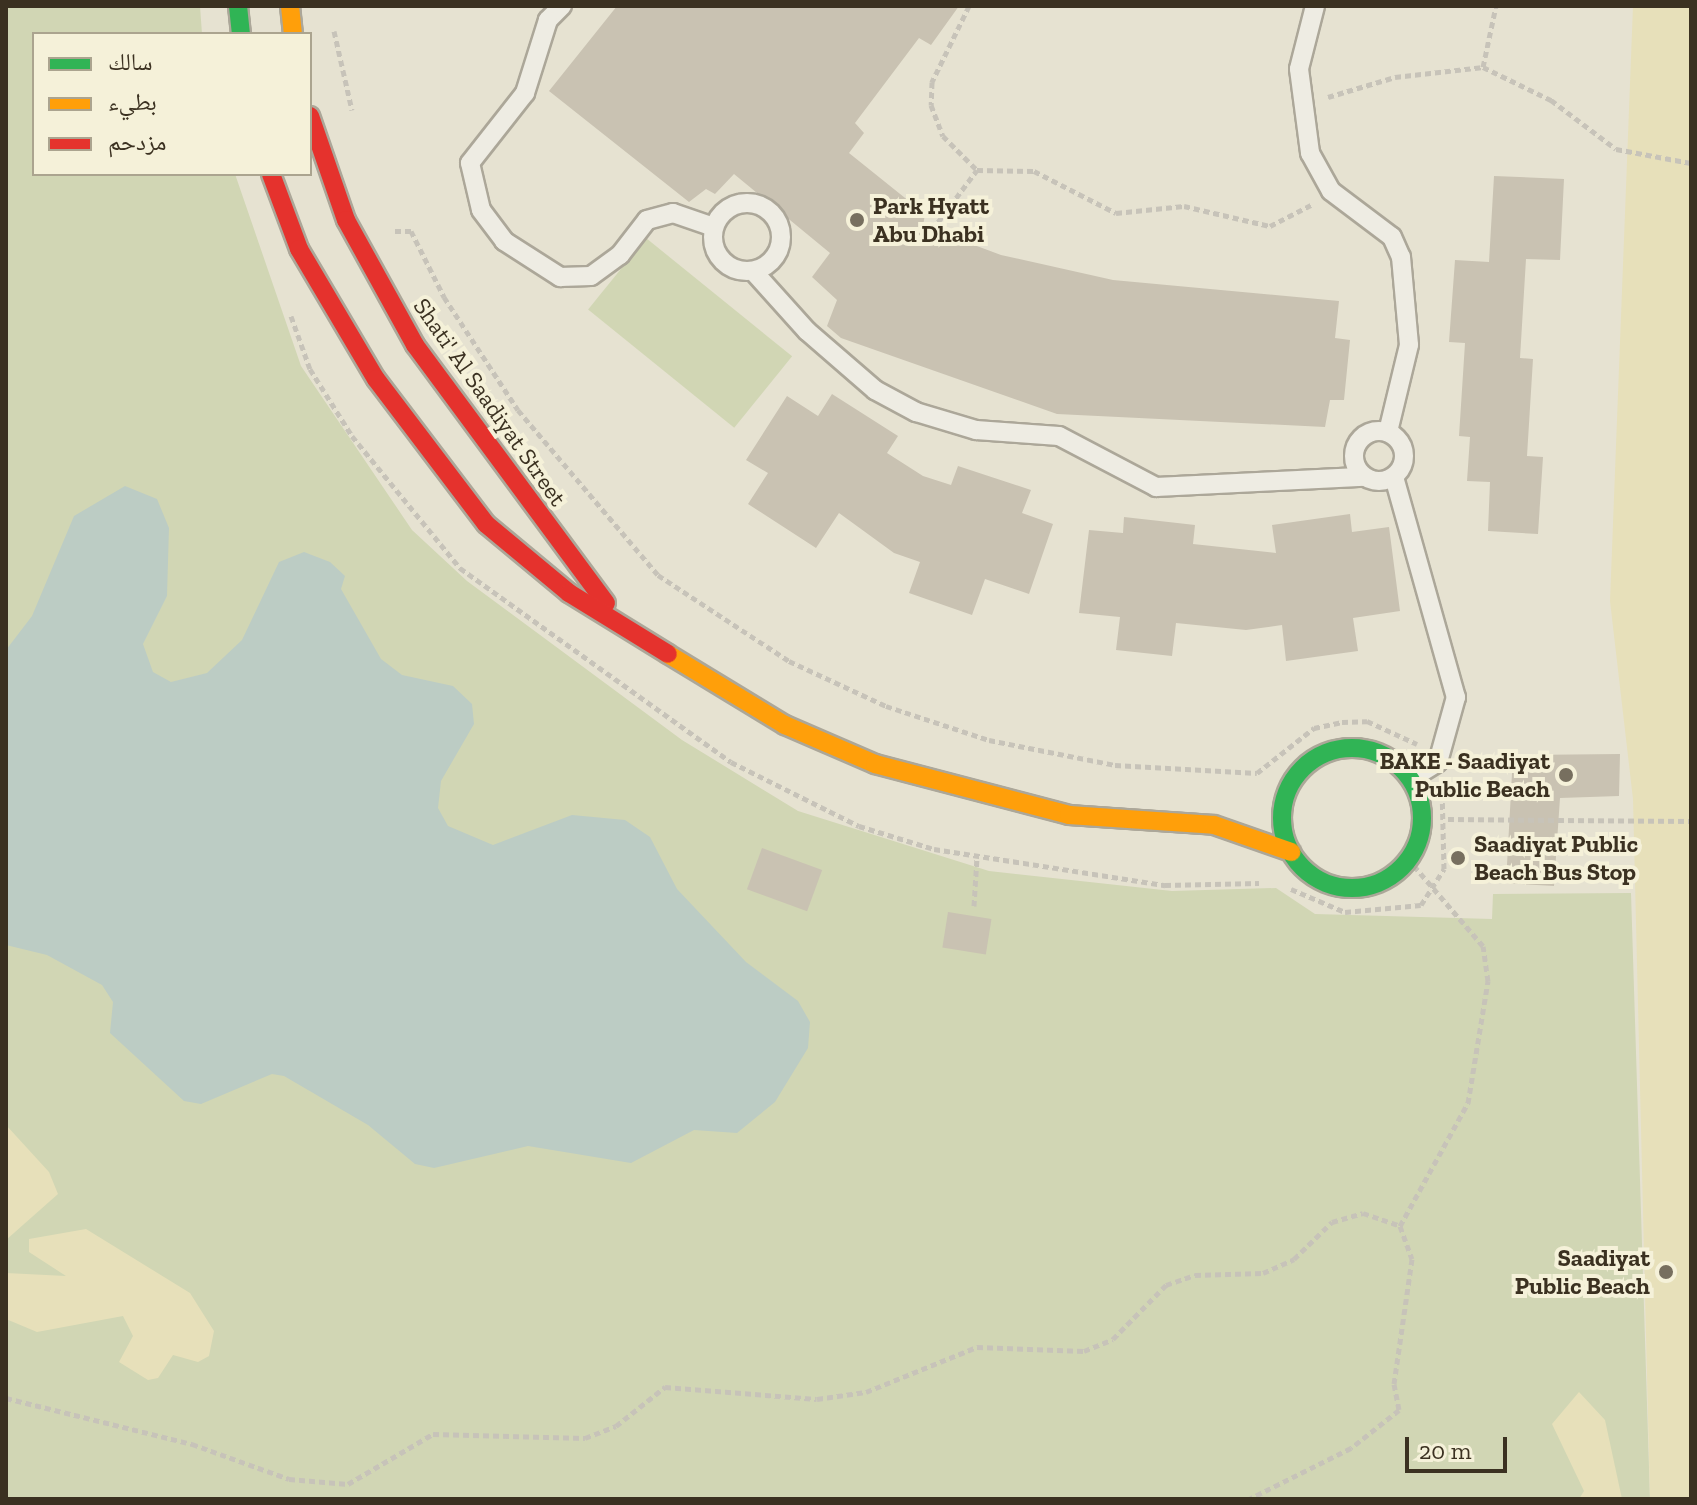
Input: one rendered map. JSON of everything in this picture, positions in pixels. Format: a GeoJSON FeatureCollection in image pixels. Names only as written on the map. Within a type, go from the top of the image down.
{"type":"FeatureCollection","features":[{"type":"Feature","properties":{"kind":"street"},"geometry":{"type":"LineString","coordinates":[[238,6],[241,32]]}},
{"type":"Feature","properties":{"kind":"street"},"geometry":{"type":"LineString","coordinates":[[290,6],[293,32]]}},
{"type":"Feature","properties":{"kind":"street","name":"Shati' Al Saadiyat Street"},"geometry":{"type":"LineString","coordinates":[[312,122],[346,220],[415,345],[615,615]]}},
{"type":"Feature","properties":{"kind":"street","name":"Shati' Al Saadiyat Street"},"geometry":{"type":"LineString","coordinates":[[272,176],[299,249],[342,322],[486,524],[569,593],[615,615],[785,725],[875,764],[1069,815],[1214,825],[1291,852]]}},
{"type":"Feature","properties":{"kind":"street"},"geometry":{"type":"LineString","coordinates":[[342,322],[387,294]]}},
{"type":"Feature","properties":{"kind":"street"},"geometry":{"type":"LineString","coordinates":[[1335,750],[1378,752],[1411,779],[1423,820],[1409,860],[1393,875],[1353,889],[1312,877],[1291,852],[1282,827],[1288,789],[1315,758],[1335,750]]}},
{"type":"Feature","properties":{"kind":"street","name":"Shati' Al Saadiyat Street"},"geometry":{"type":"LineString","coordinates":[[1214,825],[1259,814],[1288,789]]}},
{"type":"Feature","properties":{"kind":"lane"},"geometry":{"type":"LineString","coordinates":[[562,6],[548,20],[525,93],[470,163],[481,210],[504,241],[560,277],[591,276],[620,255],[647,220],[673,213],[714,227]]}},
{"type":"Feature","properties":{"kind":"lane"},"geometry":{"type":"LineString","coordinates":[[1315,6],[1299,69],[1300,105],[1310,153],[1331,191],[1392,237],[1401,257],[1409,345],[1388,432]]}},
{"type":"Feature","properties":{"kind":"lane"},"geometry":{"type":"LineString","coordinates":[[733,205],[761,205],[773,214],[782,242],[766,266],[753,271],[726,265],[717,254],[714,227],[733,205]]}},
{"type":"Feature","properties":{"kind":"lane"},"geometry":{"type":"LineString","coordinates":[[753,271],[807,331],[875,390],[916,412],[976,430],[1069,439],[1156,487],[1394,477]]}},
{"type":"Feature","properties":{"kind":"lane"},"geometry":{"type":"LineString","coordinates":[[1388,432],[1404,452],[1394,477],[1456,697],[1438,762],[1411,779]]}},
{"type":"Feature","properties":{"kind":"lane"},"geometry":{"type":"LineString","coordinates":[[1364,477],[1353,452],[1360,438],[1388,432]]}},
{"type":"Feature","properties":{"kind":"path"},"geometry":{"type":"LineString","coordinates":[[969,6],[932,82],[931,105],[943,136],[977,170],[1034,171],[1116,213],[1184,206],[1270,226],[1331,191]]}},
{"type":"Feature","properties":{"kind":"path"},"geometry":{"type":"LineString","coordinates":[[1483,67],[1496,6]]}},
{"type":"Feature","properties":{"kind":"path"},"geometry":{"type":"LineString","coordinates":[[330,15],[355,121]]}},
{"type":"Feature","properties":{"kind":"path"},"geometry":{"type":"LineString","coordinates":[[1300,105],[1395,77],[1483,67],[1637,157],[1691,163]]}},
{"type":"Feature","properties":{"kind":"path"},"geometry":{"type":"LineString","coordinates":[[932,230],[977,170]]}},
{"type":"Feature","properties":{"kind":"path"},"geometry":{"type":"LineString","coordinates":[[387,217],[392,231],[411,231],[444,297],[518,410],[658,575],[789,661],[886,706],[989,740],[1115,765],[1257,773],[1314,728],[1367,721],[1438,762],[1448,819],[1444,869],[1433,896]]}},
{"type":"Feature","properties":{"kind":"path"},"geometry":{"type":"LineString","coordinates":[[1448,819],[1616,823],[1691,821]]}},
{"type":"Feature","properties":{"kind":"path"},"geometry":{"type":"LineString","coordinates":[[974,906],[977,857]]}},
{"type":"Feature","properties":{"kind":"path"},"geometry":{"type":"LineString","coordinates":[[1249,1499],[1351,1448],[1399,1410],[1394,1384],[1412,1259],[1400,1226],[1468,1103],[1485,1028],[1483,946],[1433,896],[1409,860]]}},
{"type":"Feature","properties":{"kind":"path"},"geometry":{"type":"LineString","coordinates":[[6,1398],[192,1444],[289,1479],[348,1484],[433,1434],[585,1438],[616,1426],[665,1387],[817,1399],[866,1392],[977,1347],[1084,1351],[1113,1339],[1166,1285],[1195,1275],[1263,1273],[1294,1259],[1332,1222],[1363,1213],[1400,1226]]}},
{"type":"Feature","properties":{"kind":"green space"},"geometry":{"type":"Polygon","coordinates":[[[6,6],[200,6],[202,32],[32,32],[32,176],[236,176],[301,366],[412,530],[467,581],[682,740],[798,811],[989,871],[1172,891],[1276,888],[1315,914],[1492,919],[1493,894],[1631,893],[1650,1499],[6,1499],[6,6]]]}},
{"type":"Feature","properties":{"kind":"green space"},"geometry":{"type":"Polygon","coordinates":[[[646,238],[792,356],[734,428],[588,309],[646,238]]]}},
{"type":"Feature","properties":{"kind":"sand"},"geometry":{"type":"Polygon","coordinates":[[[1633,6],[1691,6],[1691,1499],[1650,1499],[1633,799],[1610,601],[1633,6]]]}},
{"type":"Feature","properties":{"kind":"sand"},"geometry":{"type":"Polygon","coordinates":[[[6,1125],[49,1172],[58,1194],[6,1240],[6,1125]]]}},
{"type":"Feature","properties":{"kind":"sand"},"geometry":{"type":"Polygon","coordinates":[[[86,1229],[190,1293],[214,1331],[209,1356],[198,1362],[173,1355],[158,1378],[148,1380],[119,1362],[133,1336],[123,1316],[37,1332],[6,1319],[6,1273],[66,1276],[29,1252],[29,1239],[86,1229]]]}},
{"type":"Feature","properties":{"kind":"sand"},"geometry":{"type":"Polygon","coordinates":[[[1579,1392],[1605,1420],[1622,1499],[1579,1499],[1584,1491],[1552,1424],[1579,1392]]]}},
{"type":"Feature","properties":{"kind":"shaded area"},"geometry":{"type":"Polygon","coordinates":[[[125,486],[157,499],[169,528],[167,596],[143,644],[153,672],[171,682],[207,673],[242,640],[279,562],[304,552],[330,562],[345,576],[341,589],[381,659],[402,675],[453,686],[472,704],[474,724],[441,781],[438,808],[448,826],[493,845],[572,815],[625,820],[650,837],[677,889],[746,962],[798,1001],[810,1022],[808,1048],[775,1102],[737,1133],[694,1130],[631,1163],[528,1146],[434,1168],[415,1164],[368,1125],[284,1076],[272,1074],[201,1104],[184,1101],[110,1033],[113,1002],[102,985],[47,955],[6,945],[6,650],[32,616],[74,516],[125,486]]]}},
{"type":"Feature","properties":{"kind":"building","name":"Park Hyatt Abu Dhabi"},"geometry":{"type":"Polygon","coordinates":[[[617,6],[959,6],[931,45],[919,38],[855,123],[864,133],[849,153],[925,214],[923,226],[1001,255],[1113,280],[1339,301],[1335,338],[1350,340],[1344,400],[1330,400],[1325,427],[1057,414],[841,338],[827,326],[837,300],[812,277],[830,253],[734,174],[715,194],[706,189],[689,202],[549,91],[617,6]]]}},
{"type":"Feature","properties":{"kind":"building"},"geometry":{"type":"Polygon","coordinates":[[[1494,176],[1564,179],[1560,260],[1526,259],[1520,358],[1533,359],[1527,456],[1543,457],[1538,534],[1488,531],[1490,482],[1467,481],[1470,437],[1459,436],[1465,343],[1449,342],[1455,260],[1489,262],[1494,176]]]}},
{"type":"Feature","properties":{"kind":"building"},"geometry":{"type":"Polygon","coordinates":[[[832,394],[898,436],[887,453],[923,476],[951,485],[958,466],[1031,490],[1022,513],[1053,524],[1029,594],[985,579],[972,615],[909,593],[920,562],[894,553],[839,513],[816,548],[748,504],[768,473],[746,460],[787,396],[818,416],[832,394]]]}},
{"type":"Feature","properties":{"kind":"building"},"geometry":{"type":"Polygon","coordinates":[[[1350,514],[1352,532],[1389,527],[1400,611],[1353,618],[1358,651],[1286,661],[1282,625],[1246,630],[1176,623],[1172,656],[1116,650],[1120,617],[1079,613],[1089,530],[1123,533],[1124,517],[1195,525],[1193,544],[1276,553],[1272,525],[1350,514]]]}},
{"type":"Feature","properties":{"kind":"building"},"geometry":{"type":"Polygon","coordinates":[[[1620,754],[1619,796],[1560,798],[1554,886],[1506,883],[1513,755],[1620,754]]]}},
{"type":"Feature","properties":{"kind":"building"},"geometry":{"type":"Polygon","coordinates":[[[762,848],[822,870],[807,911],[747,889],[762,848]]]}},
{"type":"Feature","properties":{"kind":"building"},"geometry":{"type":"Polygon","coordinates":[[[948,912],[991,919],[986,954],[942,948],[948,912]]]}},
{"type":"Feature","properties":{"kind":"traffic: fast"},"geometry":{"type":"LineString","coordinates":[[238,6],[241,32]]}},
{"type":"Feature","properties":{"kind":"traffic: fast"},"geometry":{"type":"LineString","coordinates":[[1352,748],[1379,753],[1401,769],[1417,791],[1422,818],[1417,845],[1401,867],[1379,883],[1352,888],[1325,883],[1303,867],[1287,845],[1282,818],[1287,791],[1303,769],[1325,753],[1352,748]]}},
{"type":"Feature","properties":{"kind":"traffic: slow"},"geometry":{"type":"LineString","coordinates":[[290,6],[293,32]]}},
{"type":"Feature","properties":{"kind":"traffic: slow"},"geometry":{"type":"LineString","coordinates":[[668,654],[785,725],[875,764],[1069,815],[1214,825],[1291,852]]}},
{"type":"Feature","properties":{"kind":"traffic: jam"},"geometry":{"type":"LineString","coordinates":[[312,122],[346,220],[415,345],[606,603]]}},
{"type":"Feature","properties":{"kind":"traffic: jam"},"geometry":{"type":"LineString","coordinates":[[272,176],[299,249],[376,379],[486,524],[569,593],[668,654]]}},
{"type":"Feature","properties":{"kind":"place","name":"Park Hyatt Abu Dhabi"},"geometry":{"type":"Point","coordinates":[857,220]}},
{"type":"Feature","properties":{"kind":"place","name":"BAKE - Saadiyat Public Beach"},"geometry":{"type":"Point","coordinates":[1566,775]}},
{"type":"Feature","properties":{"kind":"place","name":"Saadiyat Public Beach Bus Stop"},"geometry":{"type":"Point","coordinates":[1458,858]}},
{"type":"Feature","properties":{"kind":"place","name":"Saadiyat Public Beach"},"geometry":{"type":"Point","coordinates":[1666,1272]}}]}
